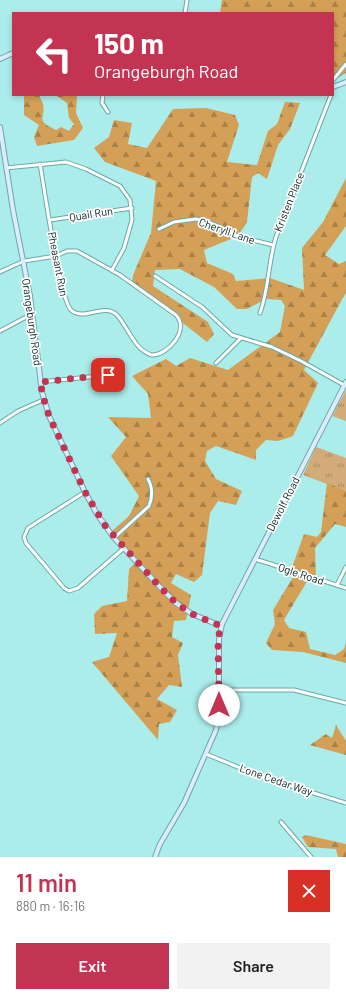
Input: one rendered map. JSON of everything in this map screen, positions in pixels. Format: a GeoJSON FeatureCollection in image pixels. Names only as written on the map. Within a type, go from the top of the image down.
{"type":"FeatureCollection","features":[{"type":"Feature","properties":{"kind":"street"},"geometry":{"type":"LineString","coordinates":[[185,12],[187,0]]}},
{"type":"Feature","properties":{"kind":"street"},"geometry":{"type":"LineString","coordinates":[[0,59],[12,53]]}},
{"type":"Feature","properties":{"kind":"street"},"geometry":{"type":"LineString","coordinates":[[334,79],[346,64]]}},
{"type":"Feature","properties":{"kind":"street"},"geometry":{"type":"LineString","coordinates":[[334,88],[346,82]]}},
{"type":"Feature","properties":{"kind":"street"},"geometry":{"type":"LineString","coordinates":[[103,96],[102,103],[108,112]]}},
{"type":"Feature","properties":{"kind":"street","name":"Kristen Place"},"geometry":{"type":"LineString","coordinates":[[260,313],[263,304],[273,245],[331,96]]}},
{"type":"Feature","properties":{"kind":"street","name":"Orangeburgh Road"},"geometry":{"type":"LineString","coordinates":[[0,127],[6,168],[24,261],[40,382],[44,400],[96,514],[114,538],[176,603],[192,614],[221,626]]}},
{"type":"Feature","properties":{"kind":"street"},"geometry":{"type":"LineString","coordinates":[[0,272],[24,261],[56,256],[68,251],[77,251],[112,270],[127,241],[132,220],[132,208],[127,195],[120,186],[93,172],[66,162],[6,168]]}},
{"type":"Feature","properties":{"kind":"street","name":"Pheasant Run"},"geometry":{"type":"LineString","coordinates":[[40,164],[65,302],[72,311],[83,314],[104,310],[114,313],[142,350],[149,354],[160,354],[180,332],[181,325],[178,318],[112,270]]}},
{"type":"Feature","properties":{"kind":"street","name":"Quail Run"},"geometry":{"type":"LineString","coordinates":[[50,220],[132,208]]}},
{"type":"Feature","properties":{"kind":"street","name":"Cheryll Lane"},"geometry":{"type":"LineString","coordinates":[[159,229],[174,222],[196,219],[211,223],[240,237],[273,245]]}},
{"type":"Feature","properties":{"kind":"street"},"geometry":{"type":"LineString","coordinates":[[155,276],[202,307],[232,335],[240,339],[272,347],[345,384]]}},
{"type":"Feature","properties":{"kind":"street"},"geometry":{"type":"LineString","coordinates":[[0,331],[32,314]]}},
{"type":"Feature","properties":{"kind":"street"},"geometry":{"type":"LineString","coordinates":[[216,363],[240,339]]}},
{"type":"Feature","properties":{"kind":"street"},"geometry":{"type":"LineString","coordinates":[[40,382],[108,375],[112,379]]}},
{"type":"Feature","properties":{"kind":"street","name":"Dewolf Road"},"geometry":{"type":"LineString","coordinates":[[221,626],[345,384]]}},
{"type":"Feature","properties":{"kind":"street"},"geometry":{"type":"LineString","coordinates":[[0,422],[18,411],[44,400]]}},
{"type":"Feature","properties":{"kind":"street"},"geometry":{"type":"LineString","coordinates":[[114,538],[149,506],[152,498],[152,486],[148,479]]}},
{"type":"Feature","properties":{"kind":"street"},"geometry":{"type":"LineString","coordinates":[[85,492],[28,528],[25,534],[26,544],[64,588],[69,591],[78,588],[124,548]]}},
{"type":"Feature","properties":{"kind":"street","name":"Ogle Road"},"geometry":{"type":"LineString","coordinates":[[255,559],[346,588]]}},
{"type":"Feature","properties":{"kind":"street"},"geometry":{"type":"LineString","coordinates":[[337,585],[346,567]]}},
{"type":"Feature","properties":{"kind":"street"},"geometry":{"type":"LineString","coordinates":[[155,857],[195,780],[218,722],[218,639],[221,626]]}},
{"type":"Feature","properties":{"kind":"street"},"geometry":{"type":"LineString","coordinates":[[219,690],[294,690],[346,703]]}},
{"type":"Feature","properties":{"kind":"street","name":"Lone Cedar Way"},"geometry":{"type":"LineString","coordinates":[[206,754],[262,777],[346,803]]}},
{"type":"Feature","properties":{"kind":"street"},"geometry":{"type":"LineString","coordinates":[[281,822],[311,857]]}},
{"type":"Feature","properties":{"kind":"green space"},"geometry":{"type":"Polygon","coordinates":[[[222,0],[346,0],[346,73],[334,80],[334,12],[220,12],[222,0]]]}},
{"type":"Feature","properties":{"kind":"green space"},"geometry":{"type":"Polygon","coordinates":[[[24,96],[39,96],[44,109],[42,119],[45,124],[56,130],[61,127],[69,131],[74,124],[69,118],[67,103],[57,96],[77,96],[76,113],[83,128],[74,140],[37,146],[34,137],[39,125],[24,115],[24,96]]]}},
{"type":"Feature","properties":{"kind":"green space"},"geometry":{"type":"Polygon","coordinates":[[[285,102],[300,103],[290,129],[278,145],[267,179],[258,173],[252,177],[247,222],[238,236],[204,250],[207,263],[233,274],[236,281],[270,278],[304,290],[302,248],[323,222],[346,178],[346,226],[325,255],[339,264],[346,261],[346,292],[304,370],[318,383],[293,436],[278,441],[266,440],[256,450],[256,460],[216,446],[207,451],[205,461],[216,479],[242,491],[236,505],[218,501],[210,513],[202,575],[194,582],[176,574],[171,583],[191,595],[186,620],[174,621],[172,637],[183,643],[178,655],[182,687],[169,685],[157,699],[177,710],[170,722],[159,724],[158,740],[92,662],[109,657],[117,633],[95,634],[94,614],[102,606],[127,601],[129,569],[136,562],[111,532],[129,516],[139,496],[111,456],[126,437],[108,417],[151,418],[148,394],[132,376],[166,359],[176,366],[190,358],[228,370],[280,332],[285,306],[281,300],[266,299],[247,309],[237,309],[214,287],[180,269],[155,270],[153,286],[208,322],[214,334],[207,342],[132,283],[133,275],[151,233],[156,181],[105,162],[94,148],[109,137],[114,120],[132,123],[128,144],[147,148],[173,109],[206,108],[235,115],[239,125],[227,162],[257,165],[268,131],[277,124],[285,102]]]}},
{"type":"Feature","properties":{"kind":"green space"},"geometry":{"type":"Polygon","coordinates":[[[346,390],[346,421],[332,416],[346,390]]]}},
{"type":"Feature","properties":{"kind":"green space"},"geometry":{"type":"Polygon","coordinates":[[[316,447],[346,458],[346,491],[303,475],[316,447]]]}},
{"type":"Feature","properties":{"kind":"green space"},"geometry":{"type":"Polygon","coordinates":[[[327,483],[346,491],[346,527],[335,524],[315,548],[316,581],[309,578],[284,620],[289,628],[306,632],[310,649],[335,655],[344,649],[346,642],[346,663],[303,652],[272,650],[266,643],[275,624],[273,610],[295,574],[290,573],[304,534],[317,537],[321,532],[327,483]]]}},
{"type":"Feature","properties":{"kind":"green space"},"geometry":{"type":"Polygon","coordinates":[[[336,725],[346,741],[346,755],[310,745],[326,734],[332,738],[336,725]]]}},
{"type":"Feature","properties":{"kind":"green space"},"geometry":{"type":"Polygon","coordinates":[[[306,835],[346,844],[346,857],[338,857],[336,849],[308,847],[302,837],[306,835]]]}},
{"type":"Feature","properties":{"kind":"route"},"geometry":{"type":"LineString","coordinates":[[108,375],[40,382],[49,416],[96,514],[114,538],[176,603],[201,619],[221,626],[218,639],[219,705]]}}]}
